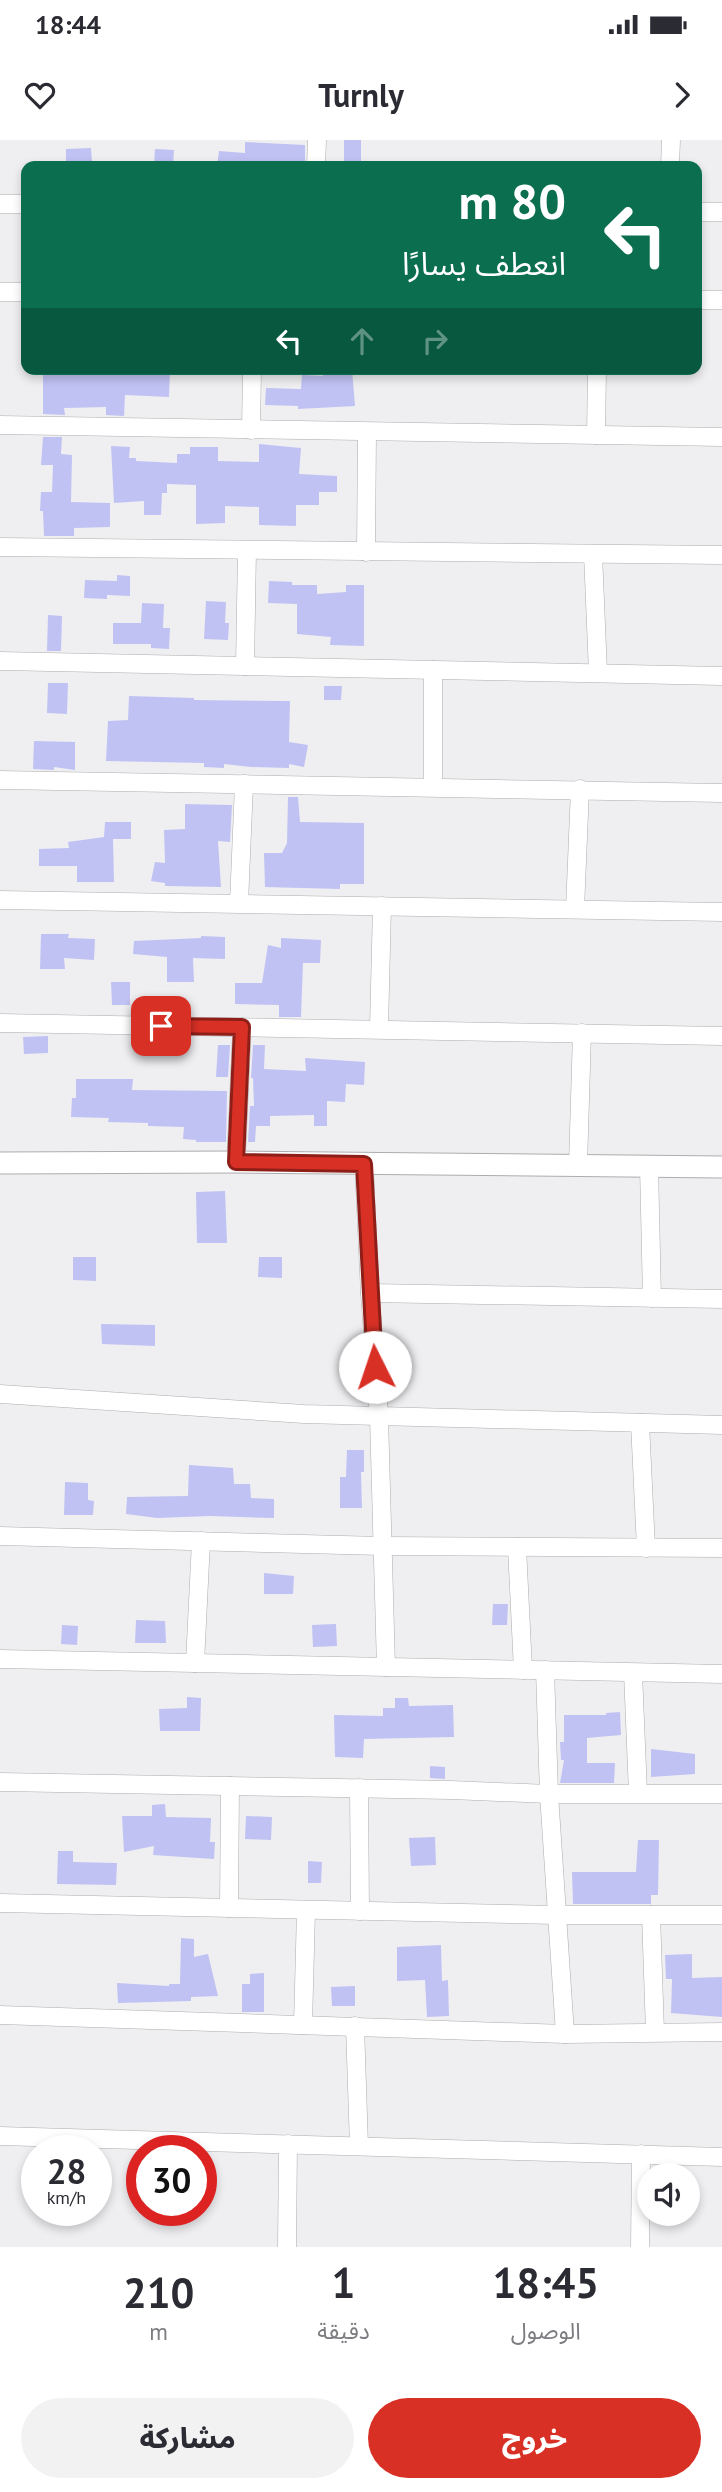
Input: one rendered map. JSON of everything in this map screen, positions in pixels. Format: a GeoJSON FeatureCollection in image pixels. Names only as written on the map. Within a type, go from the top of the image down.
{"type":"FeatureCollection","features":[{"type":"Feature","properties":{"kind":"street"},"geometry":{"type":"LineString","coordinates":[[316,161],[317,140]]}},
{"type":"Feature","properties":{"kind":"street"},"geometry":{"type":"LineString","coordinates":[[670,161],[671,140]]}},
{"type":"Feature","properties":{"kind":"street"},"geometry":{"type":"LineString","coordinates":[[0,204],[21,204]]}},
{"type":"Feature","properties":{"kind":"street"},"geometry":{"type":"LineString","coordinates":[[702,212],[722,212]]}},
{"type":"Feature","properties":{"kind":"street"},"geometry":{"type":"LineString","coordinates":[[0,292],[21,292]]}},
{"type":"Feature","properties":{"kind":"street"},"geometry":{"type":"LineString","coordinates":[[702,300],[722,300]]}},
{"type":"Feature","properties":{"kind":"street"},"geometry":{"type":"LineString","coordinates":[[251,430],[252,375]]}},
{"type":"Feature","properties":{"kind":"street"},"geometry":{"type":"LineString","coordinates":[[596,435],[597,375]]}},
{"type":"Feature","properties":{"kind":"street"},"geometry":{"type":"LineString","coordinates":[[0,425],[722,437]]}},
{"type":"Feature","properties":{"kind":"street"},"geometry":{"type":"LineString","coordinates":[[366,552],[367,433]]}},
{"type":"Feature","properties":{"kind":"street"},"geometry":{"type":"LineString","coordinates":[[0,547],[722,555]]}},
{"type":"Feature","properties":{"kind":"street"},"geometry":{"type":"LineString","coordinates":[[245,666],[247,550]]}},
{"type":"Feature","properties":{"kind":"street"},"geometry":{"type":"LineString","coordinates":[[593,554],[598,672]]}},
{"type":"Feature","properties":{"kind":"street"},"geometry":{"type":"LineString","coordinates":[[0,661],[722,676]]}},
{"type":"Feature","properties":{"kind":"street"},"geometry":{"type":"LineString","coordinates":[[433,670],[433,787]]}},
{"type":"Feature","properties":{"kind":"street"},"geometry":{"type":"LineString","coordinates":[[0,780],[722,793]]}},
{"type":"Feature","properties":{"kind":"street"},"geometry":{"type":"LineString","coordinates":[[239,904],[244,784]]}},
{"type":"Feature","properties":{"kind":"street"},"geometry":{"type":"LineString","coordinates":[[575,909],[580,789]]}},
{"type":"Feature","properties":{"kind":"street"},"geometry":{"type":"LineString","coordinates":[[0,900],[722,912]]}},
{"type":"Feature","properties":{"kind":"street"},"geometry":{"type":"LineString","coordinates":[[379,1028],[382,906]]}},
{"type":"Feature","properties":{"kind":"street"},"geometry":{"type":"LineString","coordinates":[[0,1023],[722,1036]]}},
{"type":"Feature","properties":{"kind":"street"},"geometry":{"type":"LineString","coordinates":[[236,1162],[242,1027]]}},
{"type":"Feature","properties":{"kind":"street"},"geometry":{"type":"LineString","coordinates":[[578,1165],[582,1033]]}},
{"type":"Feature","properties":{"kind":"street"},"geometry":{"type":"LineString","coordinates":[[0,1163],[236,1162],[722,1167]]}},
{"type":"Feature","properties":{"kind":"street"},"geometry":{"type":"LineString","coordinates":[[364,1164],[379,1417],[386,1667]]}},
{"type":"Feature","properties":{"kind":"street"},"geometry":{"type":"LineString","coordinates":[[649,1166],[652,1298]]}},
{"type":"Feature","properties":{"kind":"street"},"geometry":{"type":"LineString","coordinates":[[370,1293],[722,1299]]}},
{"type":"Feature","properties":{"kind":"street"},"geometry":{"type":"LineString","coordinates":[[0,1394],[379,1417],[722,1424]]}},
{"type":"Feature","properties":{"kind":"street"},"geometry":{"type":"LineString","coordinates":[[640,1423],[646,1548]]}},
{"type":"Feature","properties":{"kind":"street"},"geometry":{"type":"LineString","coordinates":[[0,1536],[382,1546],[722,1548]]}},
{"type":"Feature","properties":{"kind":"street"},"geometry":{"type":"LineString","coordinates":[[195,1663],[201,1541]]}},
{"type":"Feature","properties":{"kind":"street"},"geometry":{"type":"LineString","coordinates":[[517,1547],[523,1670]]}},
{"type":"Feature","properties":{"kind":"street"},"geometry":{"type":"LineString","coordinates":[[0,1659],[722,1675]]}},
{"type":"Feature","properties":{"kind":"street"},"geometry":{"type":"LineString","coordinates":[[545,1670],[549,1794],[565,2034]]}},
{"type":"Feature","properties":{"kind":"street"},"geometry":{"type":"LineString","coordinates":[[634,1673],[638,1793]]}},
{"type":"Feature","properties":{"kind":"street"},"geometry":{"type":"LineString","coordinates":[[0,1782],[549,1794],[722,1794]]}},
{"type":"Feature","properties":{"kind":"street"},"geometry":{"type":"LineString","coordinates":[[229,1908],[230,1786]]}},
{"type":"Feature","properties":{"kind":"street"},"geometry":{"type":"LineString","coordinates":[[359,1788],[360,1911]]}},
{"type":"Feature","properties":{"kind":"street"},"geometry":{"type":"LineString","coordinates":[[0,1903],[558,1915],[722,1915]]}},
{"type":"Feature","properties":{"kind":"street"},"geometry":{"type":"LineString","coordinates":[[303,2025],[306,1909]]}},
{"type":"Feature","properties":{"kind":"street"},"geometry":{"type":"LineString","coordinates":[[651,1915],[656,2032]]}},
{"type":"Feature","properties":{"kind":"street"},"geometry":{"type":"LineString","coordinates":[[0,2015],[565,2034],[722,2032]]}},
{"type":"Feature","properties":{"kind":"street"},"geometry":{"type":"LineString","coordinates":[[355,2026],[359,2146]]}},
{"type":"Feature","properties":{"kind":"street"},"geometry":{"type":"LineString","coordinates":[[0,2136],[722,2157]]}},
{"type":"Feature","properties":{"kind":"street"},"geometry":{"type":"LineString","coordinates":[[286,2247],[288,2144]]}},
{"type":"Feature","properties":{"kind":"street"},"geometry":{"type":"LineString","coordinates":[[640,2247],[641,2154]]}},
{"type":"Feature","properties":{"kind":"building"},"geometry":{"type":"Polygon","coordinates":[[[344,140],[361,140],[361,161],[344,161],[344,140]]]}},
{"type":"Feature","properties":{"kind":"building"},"geometry":{"type":"Polygon","coordinates":[[[245,142],[305,145],[305,161],[218,161],[219,151],[245,153],[245,142]]]}},
{"type":"Feature","properties":{"kind":"building"},"geometry":{"type":"Polygon","coordinates":[[[91,148],[92,161],[66,161],[66,149],[91,148]]]}},
{"type":"Feature","properties":{"kind":"building"},"geometry":{"type":"Polygon","coordinates":[[[155,149],[174,150],[173,161],[154,161],[155,149]]]}},
{"type":"Feature","properties":{"kind":"building"},"geometry":{"type":"Polygon","coordinates":[[[43,375],[170,375],[169,397],[125,395],[124,416],[106,415],[106,407],[64,408],[65,415],[43,414],[43,375]]]}},
{"type":"Feature","properties":{"kind":"building"},"geometry":{"type":"Polygon","coordinates":[[[302,375],[352,375],[355,406],[298,409],[298,406],[265,405],[266,388],[301,389],[302,375]]]}},
{"type":"Feature","properties":{"kind":"building"},"geometry":{"type":"Polygon","coordinates":[[[43,437],[62,437],[61,454],[72,455],[71,502],[110,503],[110,527],[74,528],[74,536],[44,536],[43,511],[40,511],[41,492],[52,492],[53,465],[41,465],[43,437]]]}},
{"type":"Feature","properties":{"kind":"building"},"geometry":{"type":"Polygon","coordinates":[[[259,444],[301,448],[299,474],[337,476],[337,492],[319,492],[319,505],[296,505],[296,526],[259,525],[259,507],[225,506],[225,523],[196,524],[196,485],[167,484],[167,493],[162,493],[161,515],[144,515],[144,501],[114,503],[111,446],[130,447],[129,458],[136,458],[136,461],[177,463],[177,454],[190,454],[190,447],[218,447],[218,461],[259,462],[259,444]]]}},
{"type":"Feature","properties":{"kind":"building"},"geometry":{"type":"Polygon","coordinates":[[[117,575],[130,576],[130,596],[84,598],[85,580],[117,581],[117,575]]]}},
{"type":"Feature","properties":{"kind":"building"},"geometry":{"type":"Polygon","coordinates":[[[269,581],[317,585],[317,594],[346,592],[346,585],[364,585],[364,646],[330,645],[331,637],[297,634],[297,604],[268,603],[269,581]]]}},
{"type":"Feature","properties":{"kind":"building"},"geometry":{"type":"Polygon","coordinates":[[[206,601],[226,602],[225,623],[229,623],[228,640],[204,639],[206,601]]]}},
{"type":"Feature","properties":{"kind":"building"},"geometry":{"type":"Polygon","coordinates":[[[142,603],[164,604],[163,628],[170,628],[169,649],[151,648],[151,644],[113,644],[113,623],[141,623],[142,603]]]}},
{"type":"Feature","properties":{"kind":"building"},"geometry":{"type":"Polygon","coordinates":[[[48,615],[62,616],[61,651],[47,651],[48,615]]]}},
{"type":"Feature","properties":{"kind":"building"},"geometry":{"type":"Polygon","coordinates":[[[48,683],[68,683],[67,714],[47,713],[48,683]]]}},
{"type":"Feature","properties":{"kind":"building"},"geometry":{"type":"Polygon","coordinates":[[[324,686],[342,686],[341,700],[324,700],[324,686]]]}},
{"type":"Feature","properties":{"kind":"building"},"geometry":{"type":"Polygon","coordinates":[[[129,696],[290,701],[289,742],[308,745],[304,767],[289,764],[289,768],[224,764],[224,768],[204,767],[204,763],[106,761],[108,721],[128,720],[129,696]]]}},
{"type":"Feature","properties":{"kind":"building"},"geometry":{"type":"Polygon","coordinates":[[[34,741],[75,742],[75,770],[54,767],[54,770],[33,769],[34,741]]]}},
{"type":"Feature","properties":{"kind":"building"},"geometry":{"type":"Polygon","coordinates":[[[288,797],[298,797],[300,822],[364,823],[364,884],[340,884],[340,889],[265,887],[264,853],[282,853],[287,843],[288,797]]]}},
{"type":"Feature","properties":{"kind":"building"},"geometry":{"type":"Polygon","coordinates":[[[185,804],[232,805],[230,842],[218,841],[221,887],[165,886],[165,883],[151,881],[155,862],[165,863],[164,830],[185,829],[185,804]]]}},
{"type":"Feature","properties":{"kind":"building"},"geometry":{"type":"Polygon","coordinates":[[[105,822],[131,822],[131,839],[113,839],[114,882],[77,882],[77,866],[39,866],[39,849],[69,848],[68,842],[104,837],[105,822]]]}},
{"type":"Feature","properties":{"kind":"building"},"geometry":{"type":"Polygon","coordinates":[[[41,934],[69,934],[68,938],[95,939],[94,960],[64,958],[65,969],[40,969],[41,934]]]}},
{"type":"Feature","properties":{"kind":"building"},"geometry":{"type":"Polygon","coordinates":[[[225,937],[225,959],[193,958],[194,982],[167,982],[167,957],[133,954],[134,941],[225,937]]]}},
{"type":"Feature","properties":{"kind":"building"},"geometry":{"type":"Polygon","coordinates":[[[281,938],[321,940],[320,963],[303,963],[301,1017],[279,1017],[279,1005],[235,1004],[235,983],[262,983],[268,945],[281,948],[281,938]]]}},
{"type":"Feature","properties":{"kind":"building"},"geometry":{"type":"Polygon","coordinates":[[[111,982],[130,982],[130,1005],[112,1005],[111,982]]]}},
{"type":"Feature","properties":{"kind":"building"},"geometry":{"type":"Polygon","coordinates":[[[48,1036],[48,1053],[24,1054],[23,1037],[48,1036]]]}},
{"type":"Feature","properties":{"kind":"building"},"geometry":{"type":"Polygon","coordinates":[[[218,1045],[230,1045],[228,1077],[216,1077],[218,1045]]]}},
{"type":"Feature","properties":{"kind":"building"},"geometry":{"type":"Polygon","coordinates":[[[253,1045],[265,1045],[264,1069],[306,1071],[305,1058],[365,1062],[364,1085],[346,1084],[345,1102],[327,1101],[327,1126],[314,1126],[314,1115],[270,1116],[270,1126],[256,1126],[255,1142],[248,1142],[250,1106],[254,1106],[251,1078],[253,1045]]]}},
{"type":"Feature","properties":{"kind":"building"},"geometry":{"type":"Polygon","coordinates":[[[76,1079],[133,1079],[132,1090],[227,1091],[226,1142],[183,1139],[184,1127],[108,1122],[109,1118],[71,1117],[72,1098],[76,1098],[76,1079]]]}},
{"type":"Feature","properties":{"kind":"building"},"geometry":{"type":"Polygon","coordinates":[[[225,1191],[227,1243],[197,1243],[196,1192],[225,1191]]]}},
{"type":"Feature","properties":{"kind":"building"},"geometry":{"type":"Polygon","coordinates":[[[73,1257],[96,1257],[96,1281],[73,1280],[73,1257]]]}},
{"type":"Feature","properties":{"kind":"building"},"geometry":{"type":"Polygon","coordinates":[[[259,1257],[282,1257],[282,1278],[258,1277],[259,1257]]]}},
{"type":"Feature","properties":{"kind":"building"},"geometry":{"type":"Polygon","coordinates":[[[101,1324],[155,1325],[155,1346],[102,1344],[101,1324]]]}},
{"type":"Feature","properties":{"kind":"building"},"geometry":{"type":"Polygon","coordinates":[[[347,1450],[364,1450],[364,1472],[361,1472],[362,1508],[340,1508],[340,1477],[346,1477],[347,1450]]]}},
{"type":"Feature","properties":{"kind":"building"},"geometry":{"type":"Polygon","coordinates":[[[189,1465],[233,1468],[234,1484],[250,1484],[251,1498],[274,1499],[274,1518],[157,1518],[126,1514],[127,1497],[188,1496],[189,1465]]]}},
{"type":"Feature","properties":{"kind":"building"},"geometry":{"type":"Polygon","coordinates":[[[65,1482],[88,1483],[88,1500],[94,1501],[93,1515],[64,1515],[65,1482]]]}},
{"type":"Feature","properties":{"kind":"building"},"geometry":{"type":"Polygon","coordinates":[[[264,1573],[294,1576],[293,1594],[264,1594],[264,1573]]]}},
{"type":"Feature","properties":{"kind":"building"},"geometry":{"type":"Polygon","coordinates":[[[493,1604],[508,1604],[507,1625],[492,1625],[493,1604]]]}},
{"type":"Feature","properties":{"kind":"building"},"geometry":{"type":"Polygon","coordinates":[[[136,1620],[165,1621],[166,1643],[135,1643],[136,1620]]]}},
{"type":"Feature","properties":{"kind":"building"},"geometry":{"type":"Polygon","coordinates":[[[336,1624],[337,1646],[313,1647],[312,1625],[336,1624]]]}},
{"type":"Feature","properties":{"kind":"building"},"geometry":{"type":"Polygon","coordinates":[[[62,1625],[78,1626],[77,1645],[61,1644],[62,1625]]]}},
{"type":"Feature","properties":{"kind":"building"},"geometry":{"type":"Polygon","coordinates":[[[187,1697],[201,1698],[200,1731],[160,1731],[159,1709],[187,1708],[187,1697]]]}},
{"type":"Feature","properties":{"kind":"building"},"geometry":{"type":"Polygon","coordinates":[[[395,1698],[408,1698],[409,1706],[453,1705],[454,1737],[364,1739],[363,1758],[335,1757],[334,1715],[383,1716],[383,1708],[395,1708],[395,1698]]]}},
{"type":"Feature","properties":{"kind":"building"},"geometry":{"type":"Polygon","coordinates":[[[620,1712],[621,1735],[587,1738],[587,1763],[615,1763],[614,1783],[560,1783],[564,1760],[561,1760],[560,1742],[564,1742],[564,1715],[606,1715],[620,1712]]]}},
{"type":"Feature","properties":{"kind":"building"},"geometry":{"type":"Polygon","coordinates":[[[651,1749],[695,1754],[695,1774],[651,1777],[651,1749]]]}},
{"type":"Feature","properties":{"kind":"building"},"geometry":{"type":"Polygon","coordinates":[[[430,1766],[445,1767],[445,1779],[430,1778],[430,1766]]]}},
{"type":"Feature","properties":{"kind":"building"},"geometry":{"type":"Polygon","coordinates":[[[165,1804],[166,1817],[211,1818],[210,1842],[215,1842],[214,1859],[153,1855],[154,1846],[124,1852],[122,1816],[152,1816],[152,1805],[165,1804]]]}},
{"type":"Feature","properties":{"kind":"building"},"geometry":{"type":"Polygon","coordinates":[[[246,1816],[272,1817],[271,1840],[245,1839],[246,1816]]]}},
{"type":"Feature","properties":{"kind":"building"},"geometry":{"type":"Polygon","coordinates":[[[435,1837],[436,1865],[411,1866],[409,1838],[435,1837]]]}},
{"type":"Feature","properties":{"kind":"building"},"geometry":{"type":"Polygon","coordinates":[[[638,1840],[659,1840],[658,1895],[651,1895],[651,1904],[573,1904],[572,1872],[636,1872],[638,1840]]]}},
{"type":"Feature","properties":{"kind":"building"},"geometry":{"type":"Polygon","coordinates":[[[58,1851],[73,1851],[73,1862],[117,1863],[116,1885],[57,1884],[58,1851]]]}},
{"type":"Feature","properties":{"kind":"building"},"geometry":{"type":"Polygon","coordinates":[[[308,1861],[322,1862],[321,1883],[308,1883],[308,1861]]]}},
{"type":"Feature","properties":{"kind":"building"},"geometry":{"type":"Polygon","coordinates":[[[181,1938],[194,1939],[194,1957],[208,1954],[218,1996],[191,1997],[191,2001],[118,2003],[117,1983],[169,1986],[180,1984],[181,1938]]]}},
{"type":"Feature","properties":{"kind":"building"},"geometry":{"type":"Polygon","coordinates":[[[441,1945],[442,1981],[448,1980],[449,2016],[427,2017],[425,1980],[397,1981],[397,1947],[441,1945]]]}},
{"type":"Feature","properties":{"kind":"building"},"geometry":{"type":"Polygon","coordinates":[[[692,1954],[692,1978],[722,1977],[722,2017],[671,2013],[672,1979],[666,1979],[665,1955],[692,1954]]]}},
{"type":"Feature","properties":{"kind":"building"},"geometry":{"type":"Polygon","coordinates":[[[264,1973],[264,2012],[242,2012],[242,1984],[250,1984],[250,1974],[264,1973]]]}},
{"type":"Feature","properties":{"kind":"building"},"geometry":{"type":"Polygon","coordinates":[[[355,1986],[355,2006],[332,2006],[331,1987],[355,1986]]]}},
{"type":"Feature","properties":{"kind":"route"},"geometry":{"type":"LineString","coordinates":[[161,1026],[242,1027],[236,1162],[364,1164],[375,1367]]}}]}
